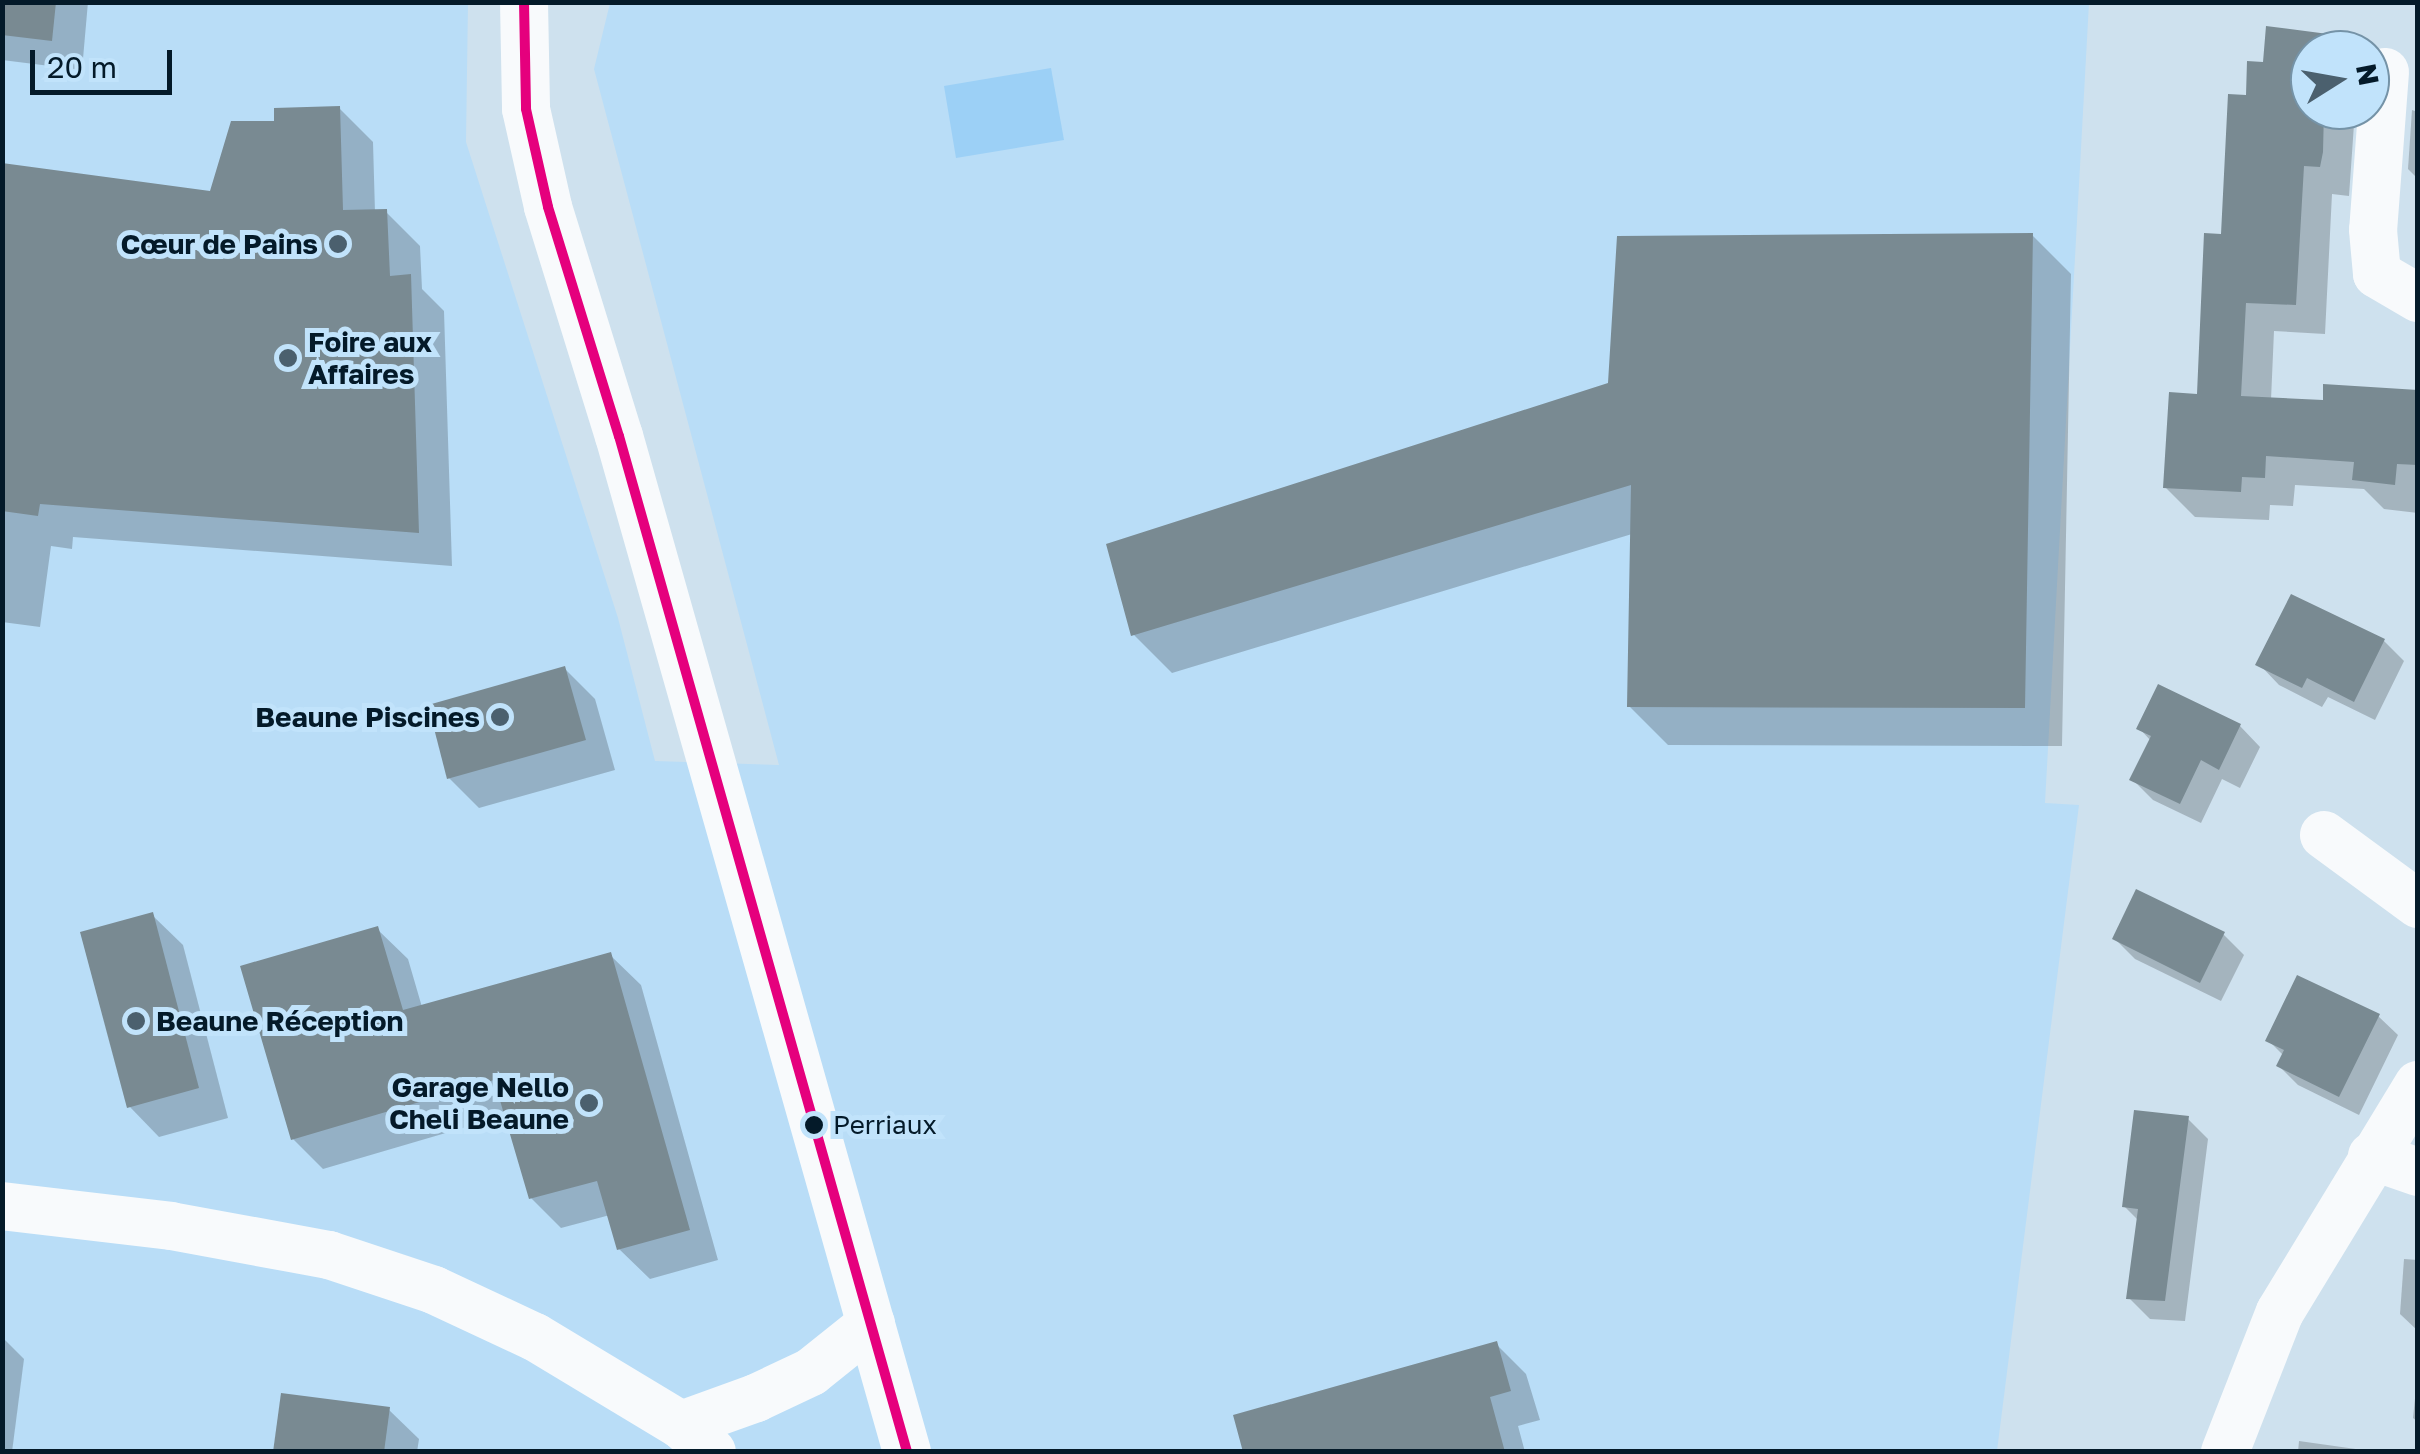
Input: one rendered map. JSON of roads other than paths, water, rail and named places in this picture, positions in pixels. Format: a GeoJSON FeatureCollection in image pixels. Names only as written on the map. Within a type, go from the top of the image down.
{"type":"FeatureCollection","features":[{"type":"Feature","properties":{"kind":"street"},"geometry":{"type":"LineString","coordinates":[[524,2],[526,110],[548,207],[619,436],[907,1452]]}},
{"type":"Feature","properties":{"kind":"street"},"geometry":{"type":"LineString","coordinates":[[2380,130],[2373,230],[2377,274],[2418,298]]}},
{"type":"Feature","properties":{"kind":"street"},"geometry":{"type":"LineString","coordinates":[[2324,836],[2418,904]]}},
{"type":"Feature","properties":{"kind":"street"},"geometry":{"type":"LineString","coordinates":[[2225,1452],[2280,1312],[2418,1085]]}},
{"type":"Feature","properties":{"kind":"street"},"geometry":{"type":"LineString","coordinates":[[2372,1156],[2418,1172]]}},
{"type":"Feature","properties":{"kind":"street"},"geometry":{"type":"LineString","coordinates":[[2,1206],[171,1226],[328,1256],[434,1290],[535,1337],[696,1438],[756,1398],[811,1372],[871,1324]]}},
{"type":"Feature","properties":{"kind":"place","name":"Cœur de Pains"},"geometry":{"type":"Point","coordinates":[338,244]}},
{"type":"Feature","properties":{"kind":"place","name":"Foire aux Affaires"},"geometry":{"type":"Point","coordinates":[288,358]}},
{"type":"Feature","properties":{"kind":"place","name":"Beaune Piscines"},"geometry":{"type":"Point","coordinates":[500,717]}},
{"type":"Feature","properties":{"kind":"place","name":"Beaune Réception"},"geometry":{"type":"Point","coordinates":[136,1021]}},
{"type":"Feature","properties":{"kind":"place","name":"Garage Nello Cheli Beaune"},"geometry":{"type":"Point","coordinates":[589,1103]}},
{"type":"Feature","properties":{"kind":"place","name":"Perriaux"},"geometry":{"type":"Point","coordinates":[814,1125]}}]}
